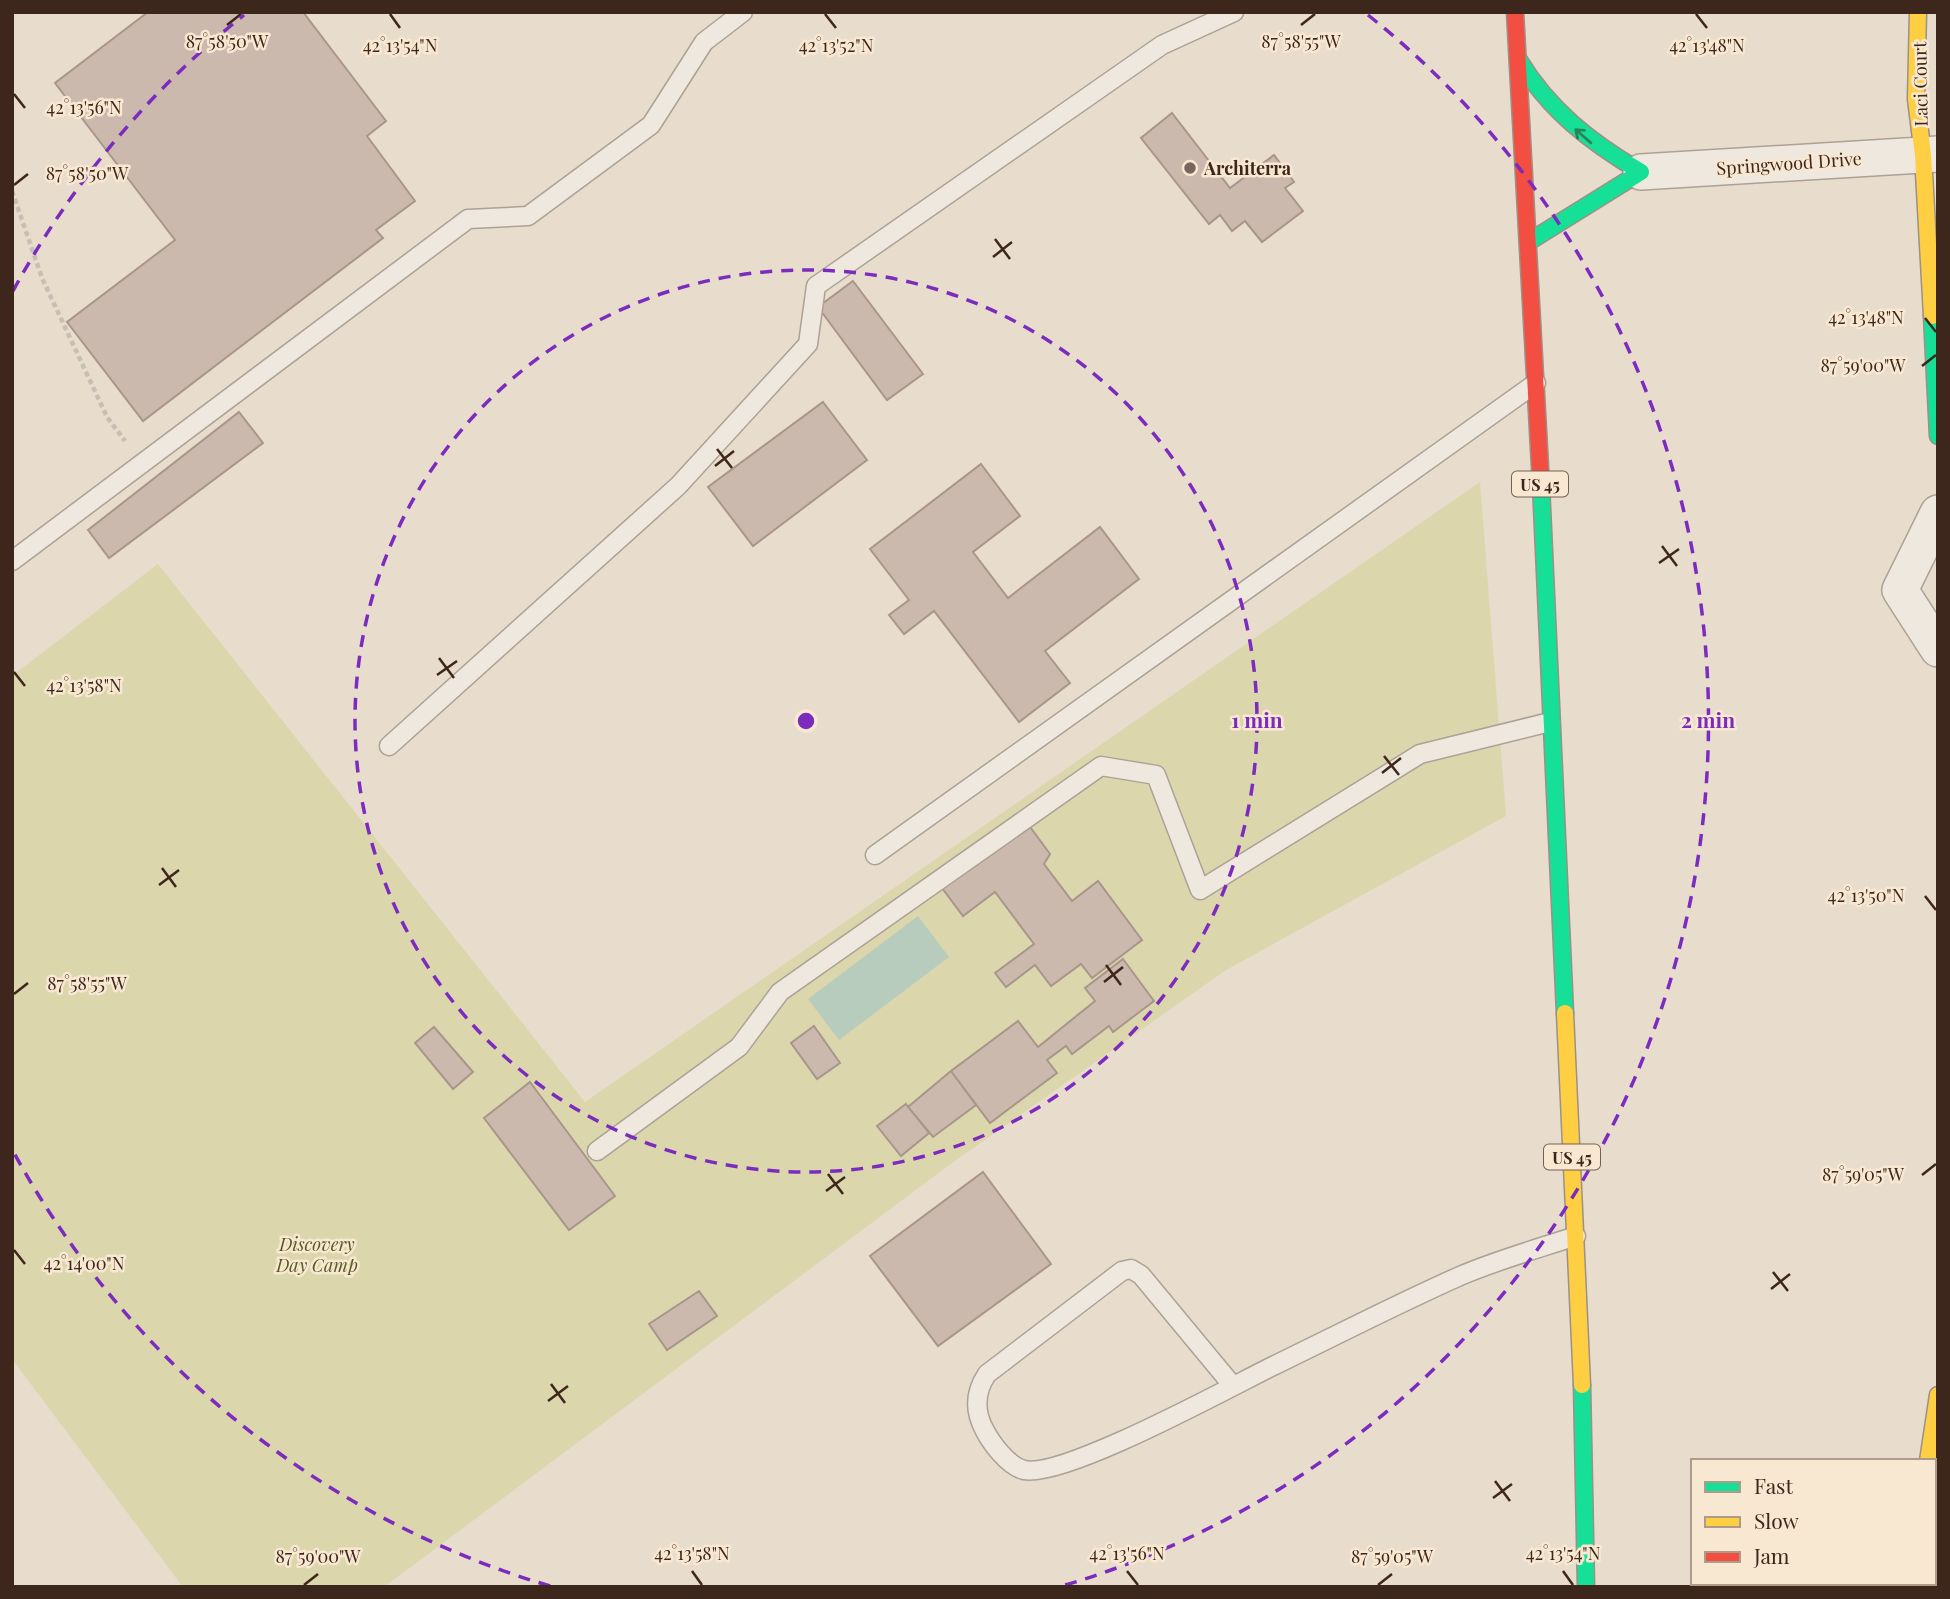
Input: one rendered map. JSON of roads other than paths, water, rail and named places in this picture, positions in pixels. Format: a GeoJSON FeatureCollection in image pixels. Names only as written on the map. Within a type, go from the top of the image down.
{"type":"FeatureCollection","features":[{"type":"Feature","properties":{"kind":"main road","name":"US 45"},"geometry":{"type":"LineString","coordinates":[[1515,12],[1530,241],[1550,722],[1576,1237],[1586,1587]]}},
{"type":"Feature","properties":{"kind":"main road","name":"Laci Court"},"geometry":{"type":"LineString","coordinates":[[1918,12],[1916,99],[1930,155],[1938,436]]}},
{"type":"Feature","properties":{"kind":"main road"},"geometry":{"type":"LineString","coordinates":[[1517,57],[1538,94],[1588,142],[1641,172],[1530,241]]}},
{"type":"Feature","properties":{"kind":"main road"},"geometry":{"type":"LineString","coordinates":[[1928,1459],[1938,1395]]}},
{"type":"Feature","properties":{"kind":"street","name":"Springwood Drive"},"geometry":{"type":"LineString","coordinates":[[1641,172],[1930,155]]}},
{"type":"Feature","properties":{"kind":"street"},"geometry":{"type":"LineString","coordinates":[[1938,513],[1900,590],[1938,649]]}},
{"type":"Feature","properties":{"kind":"lane"},"geometry":{"type":"LineString","coordinates":[[12,562],[468,219],[528,216],[650,125],[704,42],[743,12]]}},
{"type":"Feature","properties":{"kind":"lane"},"geometry":{"type":"LineString","coordinates":[[389,746],[678,486],[808,344],[816,286],[1162,45],[1234,12]]}},
{"type":"Feature","properties":{"kind":"lane"},"geometry":{"type":"LineString","coordinates":[[875,855],[1536,383]]}},
{"type":"Feature","properties":{"kind":"lane"},"geometry":{"type":"LineString","coordinates":[[597,1151],[739,1047],[780,992],[1101,766],[1156,775],[1200,890],[1420,754],[1550,722]]}},
{"type":"Feature","properties":{"kind":"lane"},"geometry":{"type":"LineString","coordinates":[[1233,1386],[1141,1275],[1131,1269],[1122,1271],[987,1374],[978,1388],[976,1404],[983,1429],[1003,1455],[1023,1470],[1040,1470],[1091,1455],[1233,1386],[1461,1275],[1576,1237]]}},
{"type":"Feature","properties":{"kind":"place","name":"Architerra"},"geometry":{"type":"Point","coordinates":[1190,168]}},
{"type":"Feature","properties":{"kind":"park label","name":"Discovery Day Camp"},"geometry":{"type":"Point","coordinates":[317,1254]}}]}
